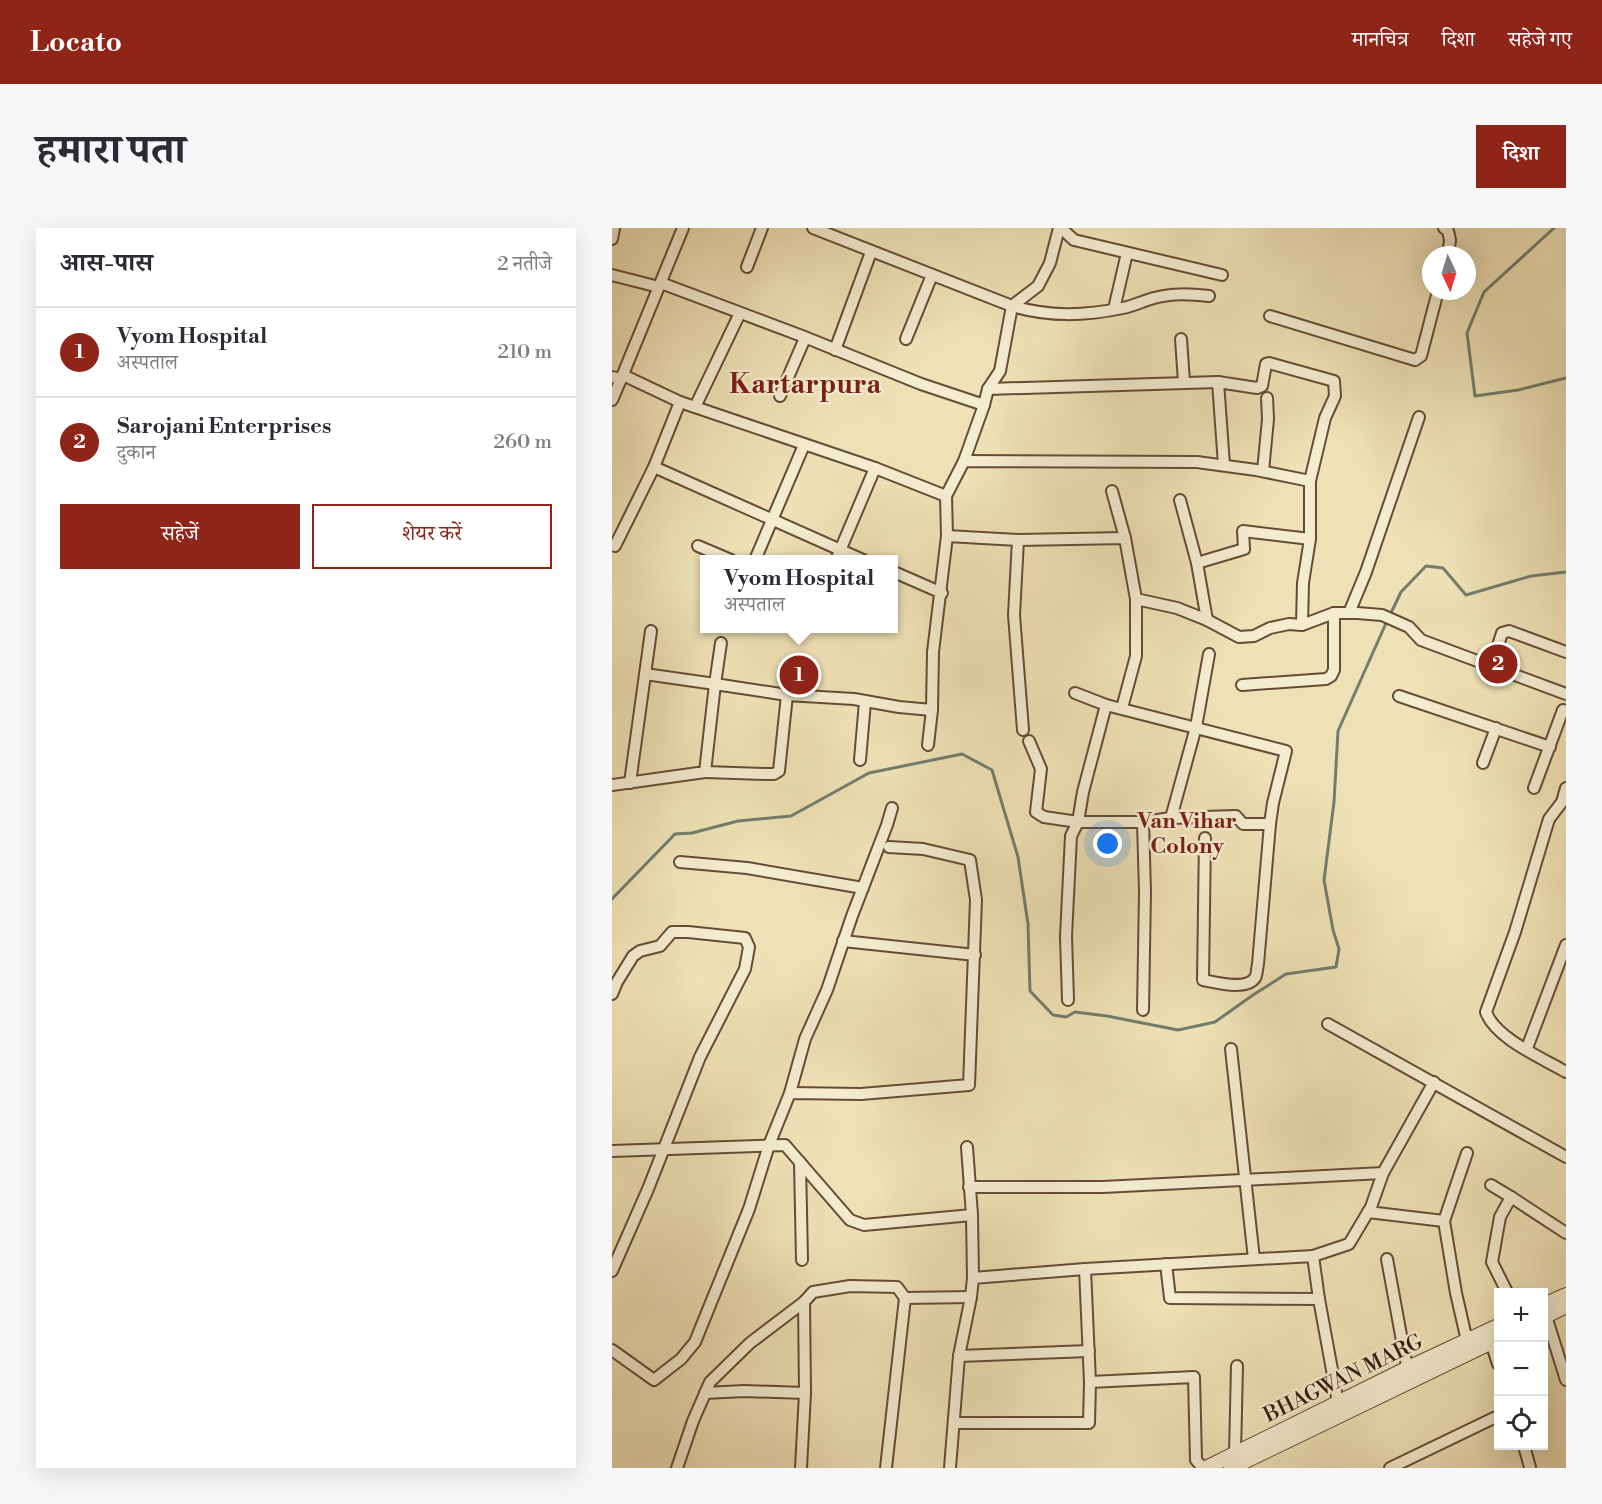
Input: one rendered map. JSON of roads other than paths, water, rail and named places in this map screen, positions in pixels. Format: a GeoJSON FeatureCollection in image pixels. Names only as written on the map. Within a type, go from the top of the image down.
{"type":"FeatureCollection","features":[{"type":"Feature","properties":{"kind":"street"},"geometry":{"type":"LineString","coordinates":[[612,239],[614,228]]}},
{"type":"Feature","properties":{"kind":"street"},"geometry":{"type":"LineString","coordinates":[[612,400],[619,377],[660,285],[682,228]]}},
{"type":"Feature","properties":{"kind":"street"},"geometry":{"type":"LineString","coordinates":[[747,267],[762,228]]}},
{"type":"Feature","properties":{"kind":"street"},"geometry":{"type":"LineString","coordinates":[[813,228],[1011,306],[1036,313],[1056,315],[1114,309],[1186,293],[1209,296]]}},
{"type":"Feature","properties":{"kind":"street"},"geometry":{"type":"LineString","coordinates":[[928,745],[932,710],[933,652],[942,593],[947,536],[946,496],[964,461],[988,389],[1000,371],[1011,306],[1038,286],[1050,263],[1060,228],[1074,240],[1222,274]]}},
{"type":"Feature","properties":{"kind":"street"},"geometry":{"type":"LineString","coordinates":[[1444,228],[1448,231],[1449,246]]}},
{"type":"Feature","properties":{"kind":"street"},"geometry":{"type":"LineString","coordinates":[[835,350],[871,252]]}},
{"type":"Feature","properties":{"kind":"street"},"geometry":{"type":"LineString","coordinates":[[1114,309],[1127,253]]}},
{"type":"Feature","properties":{"kind":"street"},"geometry":{"type":"LineString","coordinates":[[612,275],[660,285],[740,313],[921,384],[984,405]]}},
{"type":"Feature","properties":{"kind":"street"},"geometry":{"type":"LineString","coordinates":[[906,339],[932,275]]}},
{"type":"Feature","properties":{"kind":"street"},"geometry":{"type":"LineString","coordinates":[[1270,316],[1415,360],[1421,356],[1436,300]]}},
{"type":"Feature","properties":{"kind":"street"},"geometry":{"type":"LineString","coordinates":[[694,407],[740,313]]}},
{"type":"Feature","properties":{"kind":"street"},"geometry":{"type":"LineString","coordinates":[[780,396],[805,338]]}},
{"type":"Feature","properties":{"kind":"street"},"geometry":{"type":"LineString","coordinates":[[1181,339],[1184,382]]}},
{"type":"Feature","properties":{"kind":"street"},"geometry":{"type":"LineString","coordinates":[[988,389],[1184,382],[1218,382],[1257,388],[1262,386],[1266,364],[1269,363],[1334,381],[1335,396],[1325,418],[1310,481],[1310,539],[1303,583],[1302,625]]}},
{"type":"Feature","properties":{"kind":"street"},"geometry":{"type":"LineString","coordinates":[[619,377],[680,402],[875,468],[946,496]]}},
{"type":"Feature","properties":{"kind":"street"},"geometry":{"type":"LineString","coordinates":[[1218,382],[1224,465]]}},
{"type":"Feature","properties":{"kind":"street"},"geometry":{"type":"LineString","coordinates":[[1263,471],[1268,419],[1267,398]]}},
{"type":"Feature","properties":{"kind":"street"},"geometry":{"type":"LineString","coordinates":[[613,548],[654,467],[680,402]]}},
{"type":"Feature","properties":{"kind":"street"},"geometry":{"type":"LineString","coordinates":[[1349,613],[1366,572],[1419,417]]}},
{"type":"Feature","properties":{"kind":"street"},"geometry":{"type":"LineString","coordinates":[[757,555],[804,444]]}},
{"type":"Feature","properties":{"kind":"street"},"geometry":{"type":"LineString","coordinates":[[964,461],[1197,462],[1263,471],[1310,481]]}},
{"type":"Feature","properties":{"kind":"street"},"geometry":{"type":"LineString","coordinates":[[654,467],[772,519],[838,554],[875,468]]}},
{"type":"Feature","properties":{"kind":"street"},"geometry":{"type":"LineString","coordinates":[[1112,491],[1125,538],[1136,599],[1136,656],[1122,708]]}},
{"type":"Feature","properties":{"kind":"street"},"geometry":{"type":"LineString","coordinates":[[1180,500],[1197,563],[1207,620]]}},
{"type":"Feature","properties":{"kind":"street"},"geometry":{"type":"LineString","coordinates":[[1197,563],[1244,549],[1243,531],[1310,539]]}},
{"type":"Feature","properties":{"kind":"street"},"geometry":{"type":"LineString","coordinates":[[947,536],[1018,540],[1125,538]]}},
{"type":"Feature","properties":{"kind":"street"},"geometry":{"type":"LineString","coordinates":[[1018,540],[1014,615],[1023,730]]}},
{"type":"Feature","properties":{"kind":"street"},"geometry":{"type":"LineString","coordinates":[[698,546],[719,555]]}},
{"type":"Feature","properties":{"kind":"street"},"geometry":{"type":"LineString","coordinates":[[898,574],[942,593]]}},
{"type":"Feature","properties":{"kind":"street"},"geometry":{"type":"LineString","coordinates":[[1136,599],[1177,608],[1207,620],[1239,637],[1254,636],[1270,628],[1289,624],[1302,625],[1334,613],[1382,615],[1409,627],[1421,640],[1566,695],[1564,710],[1534,788]]}},
{"type":"Feature","properties":{"kind":"street"},"geometry":{"type":"LineString","coordinates":[[1242,685],[1326,679],[1331,676],[1334,670],[1334,613]]}},
{"type":"Feature","properties":{"kind":"street"},"geometry":{"type":"LineString","coordinates":[[630,783],[651,631]]}},
{"type":"Feature","properties":{"kind":"street"},"geometry":{"type":"LineString","coordinates":[[1491,667],[1502,633],[1509,631],[1566,652]]}},
{"type":"Feature","properties":{"kind":"street"},"geometry":{"type":"LineString","coordinates":[[705,772],[721,643]]}},
{"type":"Feature","properties":{"kind":"street"},"geometry":{"type":"LineString","coordinates":[[1172,818],[1196,727],[1209,654]]}},
{"type":"Feature","properties":{"kind":"street"},"geometry":{"type":"LineString","coordinates":[[645,674],[787,695],[932,710]]}},
{"type":"Feature","properties":{"kind":"street"},"geometry":{"type":"LineString","coordinates":[[1075,693],[1106,705],[1286,751],[1270,824],[1257,971],[1255,978],[1249,983],[1236,986],[1203,980],[1205,838]]}},
{"type":"Feature","properties":{"kind":"street"},"geometry":{"type":"LineString","coordinates":[[612,785],[705,772],[774,774],[779,771],[787,695]]}},
{"type":"Feature","properties":{"kind":"street"},"geometry":{"type":"LineString","coordinates":[[1400,696],[1550,747]]}},
{"type":"Feature","properties":{"kind":"street"},"geometry":{"type":"LineString","coordinates":[[860,760],[865,702]]}},
{"type":"Feature","properties":{"kind":"street"},"geometry":{"type":"LineString","coordinates":[[1068,1000],[1066,936],[1071,836],[1078,822],[1083,792],[1106,705]]}},
{"type":"Feature","properties":{"kind":"street"},"geometry":{"type":"LineString","coordinates":[[1483,763],[1496,728]]}},
{"type":"Feature","properties":{"kind":"street"},"geometry":{"type":"LineString","coordinates":[[1029,741],[1041,769],[1036,812],[1044,817],[1078,822],[1143,822],[1172,818],[1236,816],[1244,824],[1270,824]]}},
{"type":"Feature","properties":{"kind":"street"},"geometry":{"type":"LineString","coordinates":[[1566,788],[1562,802],[1550,819],[1515,932],[1486,1012],[1496,1030],[1566,1072]]}},
{"type":"Feature","properties":{"kind":"street"},"geometry":{"type":"LineString","coordinates":[[612,1350],[654,1380],[681,1359],[695,1341],[748,1209],[769,1144],[790,1093],[805,1039],[827,990],[892,808]]}},
{"type":"Feature","properties":{"kind":"street"},"geometry":{"type":"LineString","coordinates":[[1143,822],[1145,892],[1143,1010]]}},
{"type":"Feature","properties":{"kind":"street"},"geometry":{"type":"LineString","coordinates":[[790,1093],[861,1094],[969,1085],[976,900],[970,860],[923,849],[889,847]]}},
{"type":"Feature","properties":{"kind":"street"},"geometry":{"type":"LineString","coordinates":[[680,862],[747,868],[863,888]]}},
{"type":"Feature","properties":{"kind":"street"},"geometry":{"type":"LineString","coordinates":[[612,994],[616,982],[633,956],[640,951],[660,946],[672,932],[745,939],[749,947],[745,969],[700,1057],[612,1271]]}},
{"type":"Feature","properties":{"kind":"street"},"geometry":{"type":"LineString","coordinates":[[843,941],[975,955]]}},
{"type":"Feature","properties":{"kind":"street"},"geometry":{"type":"LineString","coordinates":[[1527,1048],[1566,945]]}},
{"type":"Feature","properties":{"kind":"street"},"geometry":{"type":"LineString","coordinates":[[1328,1024],[1566,1156]]}},
{"type":"Feature","properties":{"kind":"street"},"geometry":{"type":"LineString","coordinates":[[1231,1048],[1254,1259]]}},
{"type":"Feature","properties":{"kind":"street"},"geometry":{"type":"LineString","coordinates":[[973,1278],[1313,1256],[1349,1244],[1368,1212],[1383,1173],[1425,1094],[1434,1082]]}},
{"type":"Feature","properties":{"kind":"street"},"geometry":{"type":"LineString","coordinates":[[612,1151],[785,1144],[850,1220],[857,1224],[972,1215]]}},
{"type":"Feature","properties":{"kind":"street"},"geometry":{"type":"LineString","coordinates":[[950,1468],[959,1356],[973,1278],[972,1215],[967,1147]]}},
{"type":"Feature","properties":{"kind":"street"},"geometry":{"type":"LineString","coordinates":[[1467,1153],[1444,1221],[1467,1341]]}},
{"type":"Feature","properties":{"kind":"street"},"geometry":{"type":"LineString","coordinates":[[801,1162],[802,1260]]}},
{"type":"Feature","properties":{"kind":"street"},"geometry":{"type":"LineString","coordinates":[[969,1187],[1103,1187],[1383,1173]]}},
{"type":"Feature","properties":{"kind":"street"},"geometry":{"type":"LineString","coordinates":[[1491,1185],[1566,1233]]}},
{"type":"Feature","properties":{"kind":"street"},"geometry":{"type":"LineString","coordinates":[[1505,1288],[1492,1262],[1500,1217],[1510,1197]]}},
{"type":"Feature","properties":{"kind":"street"},"geometry":{"type":"LineString","coordinates":[[1368,1212],[1444,1221]]}},
{"type":"Feature","properties":{"kind":"street"},"geometry":{"type":"LineString","coordinates":[[1313,1256],[1339,1409]]}},
{"type":"Feature","properties":{"kind":"street"},"geometry":{"type":"LineString","coordinates":[[1387,1259],[1410,1375]]}},
{"type":"Feature","properties":{"kind":"street"},"geometry":{"type":"LineString","coordinates":[[1166,1264],[1170,1298],[1319,1299]]}},
{"type":"Feature","properties":{"kind":"street"},"geometry":{"type":"LineString","coordinates":[[954,1423],[1089,1423],[1090,1382],[1085,1269]]}},
{"type":"Feature","properties":{"kind":"street"},"geometry":{"type":"LineString","coordinates":[[677,1468],[693,1421],[710,1382],[750,1343],[804,1302],[813,1292],[850,1286],[897,1287],[905,1298],[886,1468]]}},
{"type":"Feature","properties":{"kind":"street"},"geometry":{"type":"LineString","coordinates":[[1548,1310],[1566,1295]]}},
{"type":"Feature","properties":{"kind":"street"},"geometry":{"type":"LineString","coordinates":[[905,1298],[971,1297]]}},
{"type":"Feature","properties":{"kind":"street"},"geometry":{"type":"LineString","coordinates":[[801,1468],[806,1393],[804,1302]]}},
{"type":"Feature","properties":{"kind":"street"},"geometry":{"type":"LineString","coordinates":[[1548,1312],[1566,1306]]}},
{"type":"Feature","properties":{"kind":"street"},"geometry":{"type":"LineString","coordinates":[[1548,1325],[1566,1380]]}},
{"type":"Feature","properties":{"kind":"street","name":"BHAGWAN MARG"},"geometry":{"type":"LineString","coordinates":[[1410,1375],[1467,1341],[1494,1335]]}},
{"type":"Feature","properties":{"kind":"street","name":"BHAGWAN MARG"},"geometry":{"type":"LineString","coordinates":[[1205,1468],[1339,1409],[1494,1335]]}},
{"type":"Feature","properties":{"kind":"street"},"geometry":{"type":"LineString","coordinates":[[959,1356],[1089,1351]]}},
{"type":"Feature","properties":{"kind":"street"},"geometry":{"type":"LineString","coordinates":[[1235,1454],[1236,1366]]}},
{"type":"Feature","properties":{"kind":"street"},"geometry":{"type":"LineString","coordinates":[[1090,1382],[1194,1377],[1196,1461],[1205,1468]]}},
{"type":"Feature","properties":{"kind":"street"},"geometry":{"type":"LineString","coordinates":[[705,1393],[744,1391],[806,1393]]}},
{"type":"Feature","properties":{"kind":"street","name":"BHAGWAN MARG"},"geometry":{"type":"LineString","coordinates":[[1231,1468],[1339,1409]]}},
{"type":"Feature","properties":{"kind":"street"},"geometry":{"type":"LineString","coordinates":[[1390,1468],[1415,1463],[1494,1418]]}},
{"type":"Feature","properties":{"kind":"street"},"geometry":{"type":"LineString","coordinates":[[1525,1450],[1530,1467]]}},
{"type":"Feature","properties":{"kind":"waterway"},"geometry":{"type":"LineString","coordinates":[[1554,228],[1484,292],[1467,333],[1475,396],[1518,390],[1566,378]]}},
{"type":"Feature","properties":{"kind":"waterway"},"geometry":{"type":"LineString","coordinates":[[1390,615],[1401,592],[1426,566],[1443,568],[1466,595],[1531,576],[1566,572]]}},
{"type":"Feature","properties":{"kind":"waterway"},"geometry":{"type":"LineString","coordinates":[[612,899],[675,834],[692,833],[738,821],[791,816],[869,773],[962,754],[992,770],[1018,857],[1028,924],[1030,991],[1053,1015],[1066,1017],[1075,1012],[1178,1030],[1215,1022],[1286,974],[1336,967],[1339,949],[1333,930],[1324,880],[1334,802],[1338,731],[1387,621]]}},
{"type":"Feature","properties":{"kind":"place","name":"Sarojani Enterprises"},"geometry":{"type":"Point","coordinates":[1498,664]}},
{"type":"Feature","properties":{"kind":"place","name":"Vyom Hospital"},"geometry":{"type":"Point","coordinates":[799,675]}},
{"type":"Feature","properties":{"kind":"district","name":"Kartarpura"},"geometry":{"type":"Point","coordinates":[805,384]}},
{"type":"Feature","properties":{"kind":"district","name":"Van Vihar Colony"},"geometry":{"type":"Point","coordinates":[1187,832]}}]}
